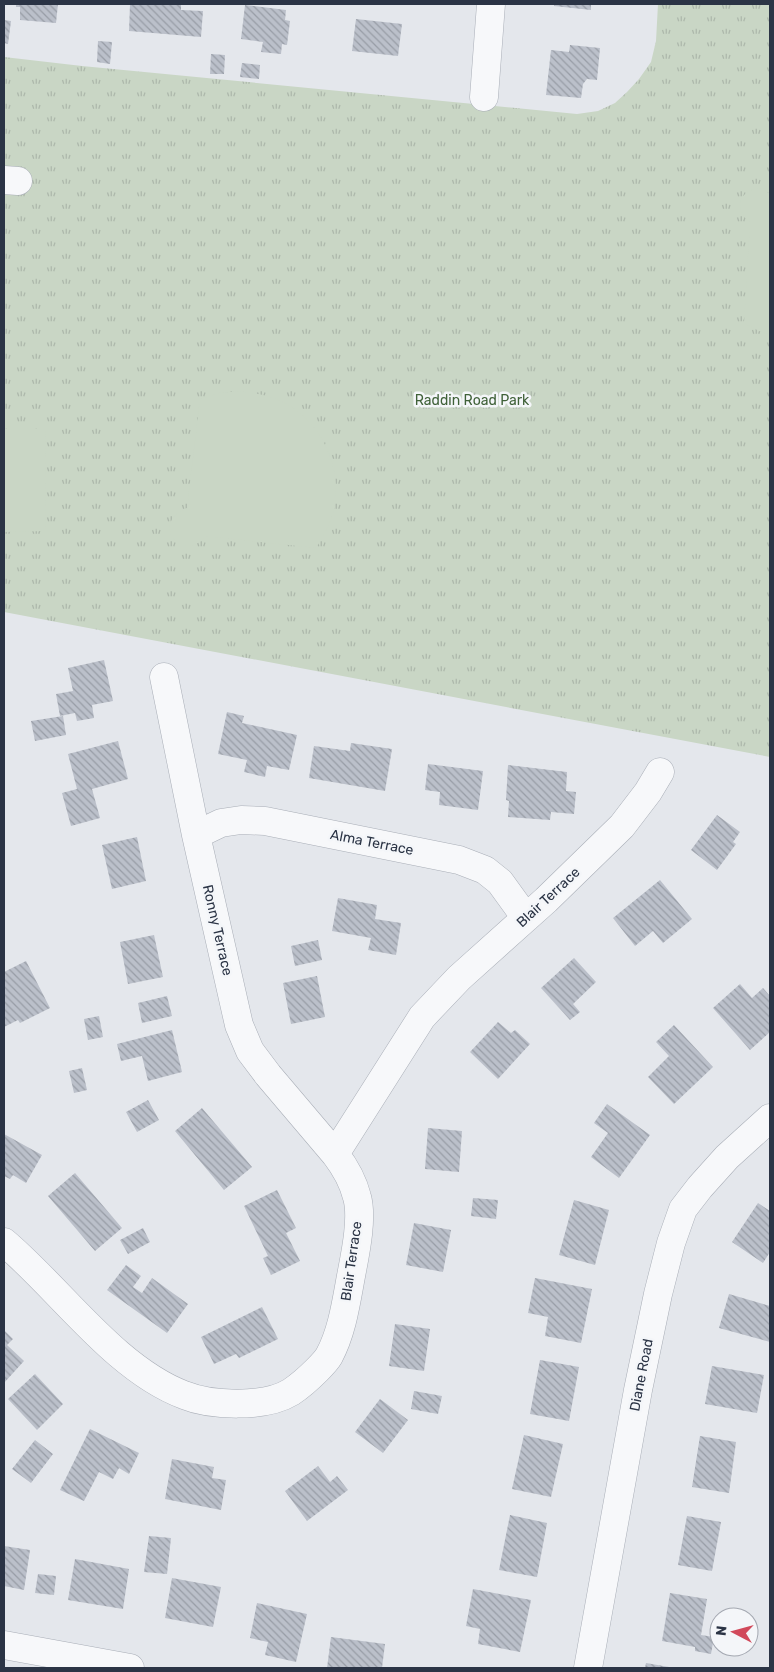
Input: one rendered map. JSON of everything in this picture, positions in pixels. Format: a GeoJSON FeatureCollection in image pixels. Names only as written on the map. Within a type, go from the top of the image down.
{"type":"FeatureCollection","features":[{"type":"Feature","properties":{"kind":"street"},"geometry":{"type":"LineString","coordinates":[[484,97],[491,4]]}},
{"type":"Feature","properties":{"kind":"street","name":"Ronny Terrace"},"geometry":{"type":"LineString","coordinates":[[164,677],[196,835],[236,1011],[250,1051],[335,1154]]}},
{"type":"Feature","properties":{"kind":"street","name":"Blair Terrace"},"geometry":{"type":"LineString","coordinates":[[4,1242],[32,1267],[96,1333],[128,1362],[156,1381],[184,1396],[211,1402],[237,1403],[267,1400],[290,1393],[310,1377],[329,1357],[339,1332],[347,1302],[358,1231],[358,1199],[348,1172],[335,1154],[422,1017],[459,978],[526,918],[622,826],[648,792],[660,772]]}},
{"type":"Feature","properties":{"kind":"street","name":"Alma Terrace"},"geometry":{"type":"LineString","coordinates":[[196,835],[221,823],[241,820],[265,821],[459,860],[485,870],[500,882],[526,918]]}},
{"type":"Feature","properties":{"kind":"street","name":"Diane Road"},"geometry":{"type":"LineString","coordinates":[[588,1668],[638,1390],[658,1294],[671,1243],[683,1209],[700,1187],[728,1157],[770,1118]]}},
{"type":"Feature","properties":{"kind":"street"},"geometry":{"type":"LineString","coordinates":[[4,1645],[130,1668]]}},
{"type":"Feature","properties":{"kind":"green space","name":"Raddin Road Park"},"geometry":{"type":"Polygon","coordinates":[[[658,4],[770,4],[770,757],[4,612],[4,57],[577,114],[598,111],[615,103],[639,79],[651,62],[656,41],[658,4]]]}},
{"type":"Feature","properties":{"kind":"green space"},"geometry":{"type":"Polygon","coordinates":[[[761,188],[770,194],[770,335],[744,323],[750,222],[741,211],[740,206],[743,196],[754,189],[761,188]]]}},
{"type":"Feature","properties":{"kind":"green space"},"geometry":{"type":"Polygon","coordinates":[[[238,391],[267,396],[292,407],[317,431],[326,446],[332,462],[336,496],[333,513],[326,531],[316,548],[206,536],[196,544],[187,546],[179,544],[173,538],[170,530],[171,522],[176,514],[187,508],[200,399],[219,393],[238,391]]]}},
{"type":"Feature","properties":{"kind":"green space"},"geometry":{"type":"Polygon","coordinates":[[[4,429],[45,429],[46,531],[4,532],[4,429]]]}},
{"type":"Feature","properties":{"kind":"building"},"geometry":{"type":"Polygon","coordinates":[[[16,4],[58,4],[56,23],[20,20],[20,7],[16,7],[16,4]]]}},
{"type":"Feature","properties":{"kind":"building"},"geometry":{"type":"Polygon","coordinates":[[[130,4],[181,5],[181,10],[203,11],[201,37],[129,31],[130,4]]]}},
{"type":"Feature","properties":{"kind":"building"},"geometry":{"type":"Polygon","coordinates":[[[554,4],[591,4],[591,10],[554,6],[554,4]]]}},
{"type":"Feature","properties":{"kind":"building"},"geometry":{"type":"Polygon","coordinates":[[[245,5],[286,10],[285,20],[290,21],[287,45],[282,44],[281,54],[261,52],[263,42],[241,39],[245,5]]]}},
{"type":"Feature","properties":{"kind":"building"},"geometry":{"type":"Polygon","coordinates":[[[356,19],[402,24],[398,56],[352,51],[356,19]]]}},
{"type":"Feature","properties":{"kind":"building"},"geometry":{"type":"Polygon","coordinates":[[[4,20],[11,21],[8,44],[4,43],[4,20]]]}},
{"type":"Feature","properties":{"kind":"building"},"geometry":{"type":"Polygon","coordinates":[[[98,41],[112,42],[110,64],[97,62],[98,41]]]}},
{"type":"Feature","properties":{"kind":"building"},"geometry":{"type":"Polygon","coordinates":[[[570,45],[600,48],[597,80],[587,79],[583,84],[581,98],[546,95],[551,50],[569,52],[570,45]]]}},
{"type":"Feature","properties":{"kind":"building"},"geometry":{"type":"Polygon","coordinates":[[[211,54],[225,55],[224,74],[210,74],[211,54]]]}},
{"type":"Feature","properties":{"kind":"building"},"geometry":{"type":"Polygon","coordinates":[[[242,63],[260,65],[259,79],[240,77],[242,63]]]}},
{"type":"Feature","properties":{"kind":"building"},"geometry":{"type":"Polygon","coordinates":[[[104,660],[113,701],[92,705],[94,718],[77,721],[75,713],[60,716],[56,694],[73,691],[68,668],[104,660]]]}},
{"type":"Feature","properties":{"kind":"building"},"geometry":{"type":"Polygon","coordinates":[[[227,712],[244,716],[242,723],[297,735],[289,770],[267,766],[265,777],[244,772],[247,760],[218,754],[227,712]]]}},
{"type":"Feature","properties":{"kind":"building"},"geometry":{"type":"Polygon","coordinates":[[[63,716],[66,735],[35,741],[31,721],[63,716]]]}},
{"type":"Feature","properties":{"kind":"building"},"geometry":{"type":"Polygon","coordinates":[[[118,741],[128,779],[92,789],[100,818],[71,826],[62,793],[77,789],[68,754],[118,741]]]}},
{"type":"Feature","properties":{"kind":"building"},"geometry":{"type":"Polygon","coordinates":[[[351,743],[392,749],[385,791],[309,778],[314,746],[350,751],[351,743]]]}},
{"type":"Feature","properties":{"kind":"building"},"geometry":{"type":"Polygon","coordinates":[[[428,764],[483,771],[478,810],[439,805],[440,792],[425,790],[428,764]]]}},
{"type":"Feature","properties":{"kind":"building"},"geometry":{"type":"Polygon","coordinates":[[[508,765],[567,772],[566,791],[576,792],[574,814],[551,812],[550,820],[508,817],[509,801],[506,800],[508,765]]]}},
{"type":"Feature","properties":{"kind":"building"},"geometry":{"type":"Polygon","coordinates":[[[717,815],[740,832],[733,842],[736,844],[717,870],[691,850],[717,815]]]}},
{"type":"Feature","properties":{"kind":"building"},"geometry":{"type":"Polygon","coordinates":[[[137,837],[146,881],[112,889],[102,845],[137,837]]]}},
{"type":"Feature","properties":{"kind":"building"},"geometry":{"type":"Polygon","coordinates":[[[660,880],[692,919],[663,943],[653,931],[635,946],[613,918],[660,880]]]}},
{"type":"Feature","properties":{"kind":"building"},"geometry":{"type":"Polygon","coordinates":[[[338,898],[377,905],[375,919],[401,923],[396,955],[368,950],[371,938],[332,931],[338,898]]]}},
{"type":"Feature","properties":{"kind":"building"},"geometry":{"type":"Polygon","coordinates":[[[154,935],[163,977],[128,984],[120,942],[154,935]]]}},
{"type":"Feature","properties":{"kind":"building"},"geometry":{"type":"Polygon","coordinates":[[[318,940],[322,960],[295,966],[291,946],[318,940]]]}},
{"type":"Feature","properties":{"kind":"building"},"geometry":{"type":"Polygon","coordinates":[[[574,958],[596,982],[573,1004],[580,1012],[570,1020],[541,988],[574,958]]]}},
{"type":"Feature","properties":{"kind":"building"},"geometry":{"type":"Polygon","coordinates":[[[26,961],[50,1008],[20,1023],[18,1020],[4,1027],[4,972],[26,961]]]}},
{"type":"Feature","properties":{"kind":"building"},"geometry":{"type":"Polygon","coordinates":[[[317,976],[325,1017],[291,1024],[283,983],[317,976]]]}},
{"type":"Feature","properties":{"kind":"building"},"geometry":{"type":"Polygon","coordinates":[[[740,984],[752,998],[763,988],[770,996],[770,1032],[750,1050],[713,1008],[740,984]]]}},
{"type":"Feature","properties":{"kind":"building"},"geometry":{"type":"Polygon","coordinates":[[[167,996],[172,1016],[142,1023],[138,1003],[167,996]]]}},
{"type":"Feature","properties":{"kind":"building"},"geometry":{"type":"Polygon","coordinates":[[[99,1016],[103,1037],[88,1040],[84,1019],[99,1016]]]}},
{"type":"Feature","properties":{"kind":"building"},"geometry":{"type":"Polygon","coordinates":[[[498,1022],[511,1033],[515,1030],[530,1044],[498,1079],[470,1052],[498,1022]]]}},
{"type":"Feature","properties":{"kind":"building"},"geometry":{"type":"Polygon","coordinates":[[[674,1025],[713,1067],[674,1104],[648,1077],[669,1056],[656,1042],[674,1025]]]}},
{"type":"Feature","properties":{"kind":"building"},"geometry":{"type":"Polygon","coordinates":[[[172,1030],[182,1072],[148,1081],[142,1056],[121,1061],[117,1044],[172,1030]]]}},
{"type":"Feature","properties":{"kind":"building"},"geometry":{"type":"Polygon","coordinates":[[[82,1068],[87,1090],[74,1093],[69,1071],[82,1068]]]}},
{"type":"Feature","properties":{"kind":"building"},"geometry":{"type":"Polygon","coordinates":[[[148,1100],[159,1120],[137,1132],[126,1112],[148,1100]]]}},
{"type":"Feature","properties":{"kind":"building"},"geometry":{"type":"Polygon","coordinates":[[[607,1104],[650,1135],[619,1178],[591,1157],[608,1133],[594,1123],[607,1104]]]}},
{"type":"Feature","properties":{"kind":"building"},"geometry":{"type":"Polygon","coordinates":[[[202,1108],[252,1167],[224,1190],[175,1131],[202,1108]]]}},
{"type":"Feature","properties":{"kind":"building"},"geometry":{"type":"Polygon","coordinates":[[[428,1128],[462,1131],[459,1172],[425,1169],[428,1128]]]}},
{"type":"Feature","properties":{"kind":"building"},"geometry":{"type":"Polygon","coordinates":[[[4,1134],[42,1155],[26,1183],[13,1175],[10,1179],[4,1176],[4,1134]]]}},
{"type":"Feature","properties":{"kind":"building"},"geometry":{"type":"Polygon","coordinates":[[[75,1173],[122,1228],[95,1251],[48,1196],[75,1173]]]}},
{"type":"Feature","properties":{"kind":"building"},"geometry":{"type":"Polygon","coordinates":[[[277,1190],[296,1228],[286,1233],[300,1261],[271,1275],[263,1258],[268,1256],[244,1206],[277,1190]]]}},
{"type":"Feature","properties":{"kind":"building"},"geometry":{"type":"Polygon","coordinates":[[[473,1198],[498,1200],[496,1219],[471,1216],[473,1198]]]}},
{"type":"Feature","properties":{"kind":"building"},"geometry":{"type":"Polygon","coordinates":[[[574,1200],[609,1210],[595,1265],[559,1255],[574,1200]]]}},
{"type":"Feature","properties":{"kind":"building"},"geometry":{"type":"Polygon","coordinates":[[[758,1203],[770,1211],[770,1252],[763,1263],[732,1242],[758,1203]]]}},
{"type":"Feature","properties":{"kind":"building"},"geometry":{"type":"Polygon","coordinates":[[[414,1223],[451,1230],[443,1272],[406,1265],[414,1223]]]}},
{"type":"Feature","properties":{"kind":"building"},"geometry":{"type":"Polygon","coordinates":[[[143,1228],[150,1242],[128,1254],[120,1240],[143,1228]]]}},
{"type":"Feature","properties":{"kind":"building"},"geometry":{"type":"Polygon","coordinates":[[[126,1265],[141,1276],[133,1287],[142,1293],[152,1278],[188,1304],[167,1333],[107,1290],[126,1265]]]}},
{"type":"Feature","properties":{"kind":"building"},"geometry":{"type":"Polygon","coordinates":[[[535,1278],[592,1289],[581,1343],[545,1336],[548,1317],[528,1313],[535,1278]]]}},
{"type":"Feature","properties":{"kind":"building"},"geometry":{"type":"Polygon","coordinates":[[[729,1294],[770,1306],[770,1342],[719,1328],[729,1294]]]}},
{"type":"Feature","properties":{"kind":"building"},"geometry":{"type":"Polygon","coordinates":[[[262,1307],[278,1339],[239,1358],[236,1354],[214,1364],[201,1337],[262,1307]]]}},
{"type":"Feature","properties":{"kind":"building"},"geometry":{"type":"Polygon","coordinates":[[[395,1324],[430,1329],[424,1371],[389,1366],[395,1324]]]}},
{"type":"Feature","properties":{"kind":"building"},"geometry":{"type":"Polygon","coordinates":[[[4,1330],[13,1339],[7,1345],[24,1361],[4,1383],[4,1330]]]}},
{"type":"Feature","properties":{"kind":"building"},"geometry":{"type":"Polygon","coordinates":[[[540,1360],[579,1367],[569,1421],[530,1414],[540,1360]]]}},
{"type":"Feature","properties":{"kind":"building"},"geometry":{"type":"Polygon","coordinates":[[[712,1366],[764,1375],[757,1413],[705,1404],[712,1366]]]}},
{"type":"Feature","properties":{"kind":"building"},"geometry":{"type":"Polygon","coordinates":[[[35,1374],[63,1404],[37,1430],[8,1399],[35,1374]]]}},
{"type":"Feature","properties":{"kind":"building"},"geometry":{"type":"Polygon","coordinates":[[[414,1391],[442,1396],[438,1414],[411,1409],[414,1391]]]}},
{"type":"Feature","properties":{"kind":"building"},"geometry":{"type":"Polygon","coordinates":[[[380,1399],[408,1420],[383,1453],[355,1432],[380,1399]]]}},
{"type":"Feature","properties":{"kind":"building"},"geometry":{"type":"Polygon","coordinates":[[[90,1429],[139,1453],[129,1474],[119,1468],[113,1479],[99,1472],[84,1501],[60,1490],[90,1429]]]}},
{"type":"Feature","properties":{"kind":"building"},"geometry":{"type":"Polygon","coordinates":[[[524,1435],[563,1444],[551,1497],[512,1489],[524,1435]]]}},
{"type":"Feature","properties":{"kind":"building"},"geometry":{"type":"Polygon","coordinates":[[[700,1436],[736,1442],[729,1493],[692,1487],[700,1436]]]}},
{"type":"Feature","properties":{"kind":"building"},"geometry":{"type":"Polygon","coordinates":[[[35,1440],[53,1454],[31,1483],[12,1469],[35,1440]]]}},
{"type":"Feature","properties":{"kind":"building"},"geometry":{"type":"Polygon","coordinates":[[[172,1459],[214,1467],[212,1478],[226,1480],[221,1510],[165,1499],[172,1459]]]}},
{"type":"Feature","properties":{"kind":"building"},"geometry":{"type":"Polygon","coordinates":[[[318,1466],[330,1482],[337,1476],[348,1490],[307,1521],[285,1491],[318,1466]]]}},
{"type":"Feature","properties":{"kind":"building"},"geometry":{"type":"Polygon","coordinates":[[[510,1515],[547,1523],[537,1577],[499,1570],[510,1515]]]}},
{"type":"Feature","properties":{"kind":"building"},"geometry":{"type":"Polygon","coordinates":[[[687,1516],[721,1522],[712,1571],[678,1565],[687,1516]]]}},
{"type":"Feature","properties":{"kind":"building"},"geometry":{"type":"Polygon","coordinates":[[[149,1536],[171,1538],[167,1574],[144,1572],[149,1536]]]}},
{"type":"Feature","properties":{"kind":"building"},"geometry":{"type":"Polygon","coordinates":[[[4,1546],[30,1550],[24,1590],[4,1586],[4,1546]]]}},
{"type":"Feature","properties":{"kind":"building"},"geometry":{"type":"Polygon","coordinates":[[[75,1559],[129,1569],[123,1609],[68,1600],[75,1559]]]}},
{"type":"Feature","properties":{"kind":"building"},"geometry":{"type":"Polygon","coordinates":[[[38,1574],[56,1576],[54,1595],[35,1593],[38,1574]]]}},
{"type":"Feature","properties":{"kind":"building"},"geometry":{"type":"Polygon","coordinates":[[[172,1578],[221,1587],[213,1627],[165,1618],[172,1578]]]}},
{"type":"Feature","properties":{"kind":"building"},"geometry":{"type":"Polygon","coordinates":[[[473,1589],[531,1600],[520,1652],[478,1644],[480,1629],[466,1626],[473,1589]]]}},
{"type":"Feature","properties":{"kind":"building"},"geometry":{"type":"Polygon","coordinates":[[[670,1593],[707,1599],[701,1635],[709,1636],[709,1654],[695,1651],[695,1647],[662,1641],[670,1593]]]}},
{"type":"Feature","properties":{"kind":"building"},"geometry":{"type":"Polygon","coordinates":[[[257,1603],[307,1614],[296,1662],[265,1655],[268,1642],[250,1638],[257,1603]]]}},
{"type":"Feature","properties":{"kind":"building"},"geometry":{"type":"Polygon","coordinates":[[[331,1637],[385,1644],[382,1668],[327,1668],[331,1637]]]}},
{"type":"Feature","properties":{"kind":"building"},"geometry":{"type":"Polygon","coordinates":[[[646,1663],[669,1667],[669,1668],[645,1668],[646,1663]]]}}]}
